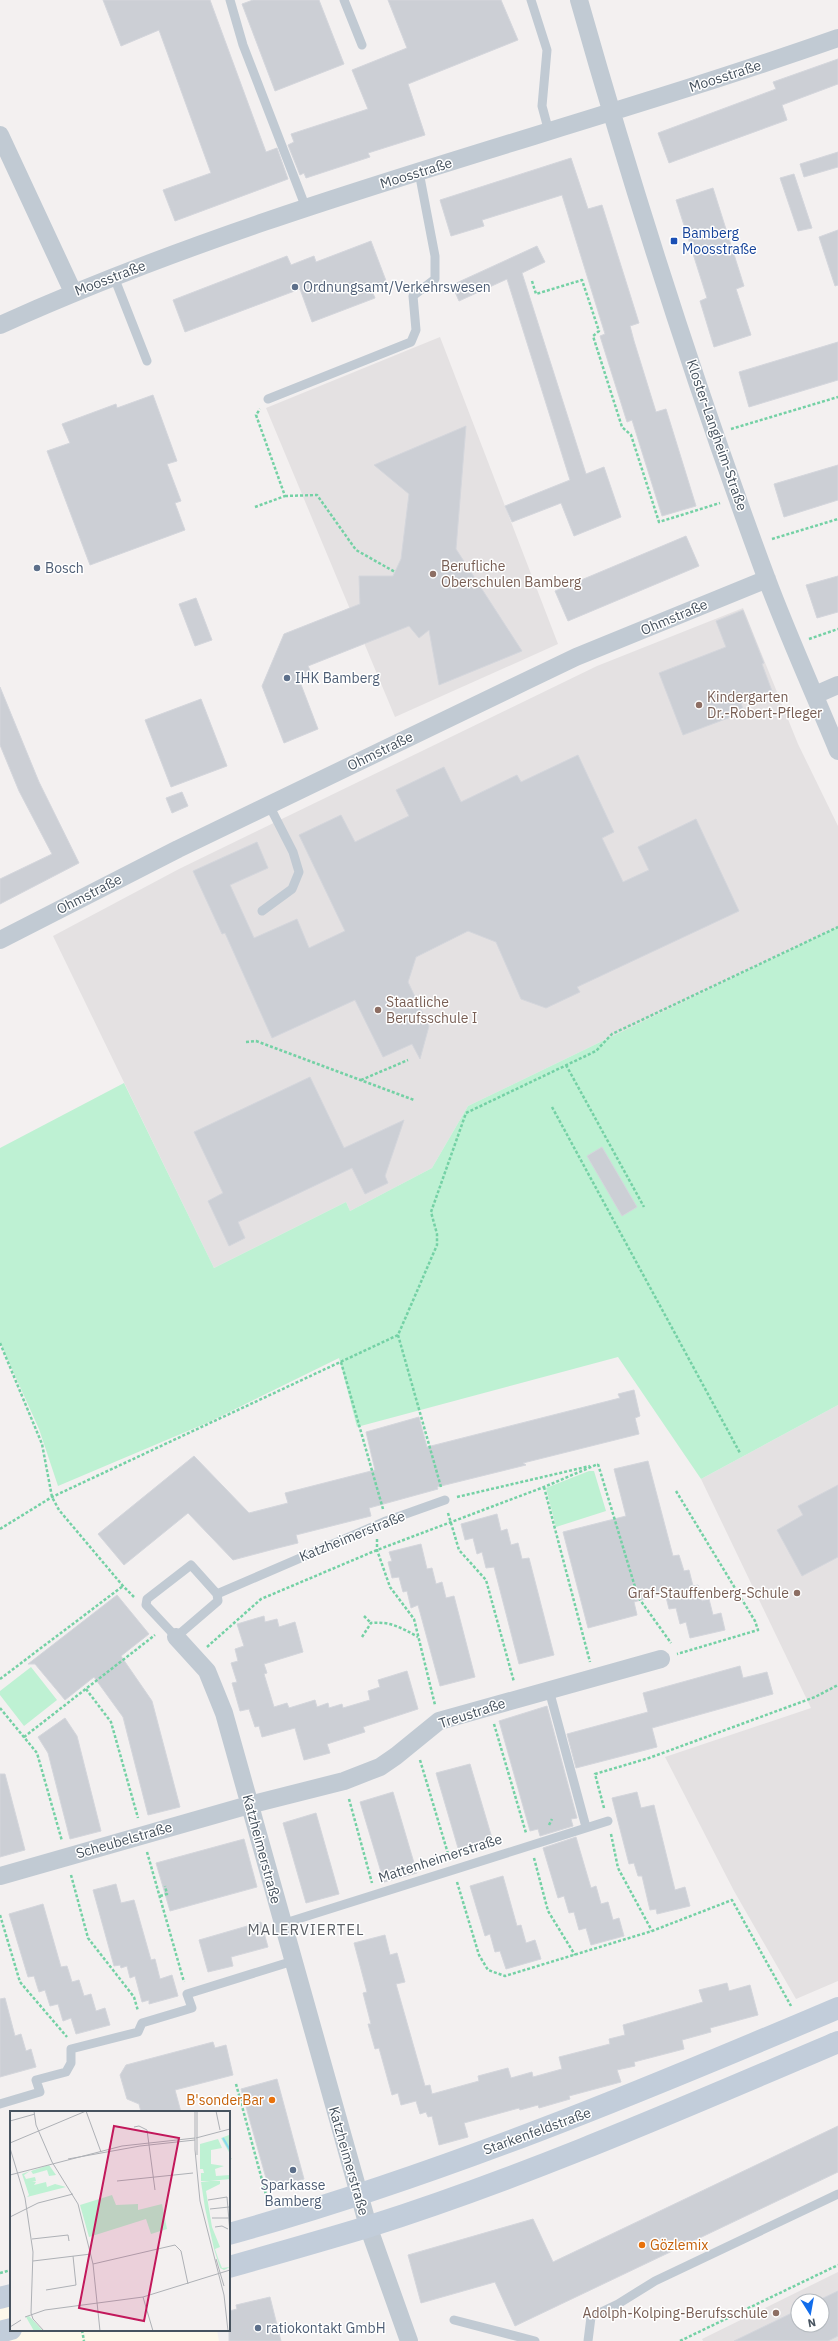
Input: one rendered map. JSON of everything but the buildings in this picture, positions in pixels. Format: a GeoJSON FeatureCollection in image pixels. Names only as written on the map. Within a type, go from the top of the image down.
{"type":"FeatureCollection","features":[{"type":"Feature","properties":{"kind":"street","name":"Kloster-Langheim-Straße"},"geometry":{"type":"LineString","coordinates":[[579,0],[612,113],[738,498],[767,579],[838,750]]}},
{"type":"Feature","properties":{"kind":"street","name":"Moosstraße"},"geometry":{"type":"LineString","coordinates":[[0,325],[73,292],[217,237],[419,172],[612,113],[838,38]]}},
{"type":"Feature","properties":{"kind":"street"},"geometry":{"type":"LineString","coordinates":[[0,135],[73,292]]}},
{"type":"Feature","properties":{"kind":"street","name":"Ohmstraße"},"geometry":{"type":"LineString","coordinates":[[0,940],[269,805],[576,658],[767,579]]}},
{"type":"Feature","properties":{"kind":"street"},"geometry":{"type":"LineString","coordinates":[[815,695],[838,685]]}},
{"type":"Feature","properties":{"kind":"street","name":"Katzheimerstraße"},"geometry":{"type":"LineString","coordinates":[[171,1631],[207,1671],[218,1694],[368,2226],[409,2341]]}},
{"type":"Feature","properties":{"kind":"street","name":"Treustraße"},"geometry":{"type":"LineString","coordinates":[[249,1805],[344,1781],[380,1767],[439,1721],[594,1678],[669,1652]]}},
{"type":"Feature","properties":{"kind":"street","name":"Scheubelstraße"},"geometry":{"type":"LineString","coordinates":[[0,1876],[249,1805]]}},
{"type":"Feature","properties":{"kind":"street","name":"Starkenfeldstraße"},"geometry":{"type":"LineString","coordinates":[[230,2234],[359,2195],[503,2144],[626,2098],[838,2008]]}},
{"type":"Feature","properties":{"kind":"street"},"geometry":{"type":"LineString","coordinates":[[230,2267],[368,2226],[514,2175],[693,2105],[838,2042]]}},
{"type":"Feature","properties":{"kind":"street"},"geometry":{"type":"LineString","coordinates":[[0,2298],[10,2295]]}},
{"type":"Feature","properties":{"kind":"street"},"geometry":{"type":"LineString","coordinates":[[0,2332],[10,2328]]}},
{"type":"Feature","properties":{"kind":"lane"},"geometry":{"type":"LineString","coordinates":[[230,0],[243,45],[306,208]]}},
{"type":"Feature","properties":{"kind":"lane"},"geometry":{"type":"LineString","coordinates":[[344,0],[362,44]]}},
{"type":"Feature","properties":{"kind":"lane"},"geometry":{"type":"LineString","coordinates":[[531,0],[547,50],[542,106],[549,132]]}},
{"type":"Feature","properties":{"kind":"lane"},"geometry":{"type":"LineString","coordinates":[[268,399],[411,342],[416,330],[413,296],[435,279],[435,256],[419,172]]}},
{"type":"Feature","properties":{"kind":"lane"},"geometry":{"type":"LineString","coordinates":[[114,277],[147,361]]}},
{"type":"Feature","properties":{"kind":"lane"},"geometry":{"type":"LineString","coordinates":[[262,911],[292,889],[299,872],[293,852],[269,805]]}},
{"type":"Feature","properties":{"kind":"lane","name":"Katzheimerstraße"},"geometry":{"type":"LineString","coordinates":[[217,1594],[386,1521],[445,1500]]}},
{"type":"Feature","properties":{"kind":"lane"},"geometry":{"type":"LineString","coordinates":[[191,1565],[217,1594],[218,1601],[171,1631],[146,1605],[147,1599],[191,1565]]}},
{"type":"Feature","properties":{"kind":"lane"},"geometry":{"type":"LineString","coordinates":[[549,1690],[586,1827]]}},
{"type":"Feature","properties":{"kind":"lane","name":"Mattenheimerstraße"},"geometry":{"type":"LineString","coordinates":[[282,1924],[453,1868],[608,1821]]}},
{"type":"Feature","properties":{"kind":"lane"},"geometry":{"type":"LineString","coordinates":[[0,2104],[40,2092],[36,2080],[66,2072],[71,2063],[71,2049],[138,2032],[142,2023],[192,2008],[187,1994],[293,1961]]}},
{"type":"Feature","properties":{"kind":"lane"},"geometry":{"type":"LineString","coordinates":[[588,2341],[591,2317],[618,2304],[655,2281],[838,2194]]}},
{"type":"Feature","properties":{"kind":"lane"},"geometry":{"type":"LineString","coordinates":[[454,2320],[535,2341]]}},
{"type":"Feature","properties":{"kind":"path"},"geometry":{"type":"LineString","coordinates":[[532,281],[536,294],[582,280],[599,331],[594,336],[622,427],[631,435],[659,522],[738,498]]}},
{"type":"Feature","properties":{"kind":"path"},"geometry":{"type":"LineString","coordinates":[[716,434],[838,397]]}},
{"type":"Feature","properties":{"kind":"path"},"geometry":{"type":"LineString","coordinates":[[268,399],[256,415],[284,496]]}},
{"type":"Feature","properties":{"kind":"path"},"geometry":{"type":"LineString","coordinates":[[255,507],[284,496],[316,495],[356,550],[395,572]]}},
{"type":"Feature","properties":{"kind":"path"},"geometry":{"type":"LineString","coordinates":[[755,544],[838,519]]}},
{"type":"Feature","properties":{"kind":"path"},"geometry":{"type":"LineString","coordinates":[[794,644],[838,629]]}},
{"type":"Feature","properties":{"kind":"path"},"geometry":{"type":"LineString","coordinates":[[519,1698],[486,1580],[459,1550],[398,1335],[437,1245],[437,1234],[431,1212],[466,1112],[596,1051],[612,1034],[838,927]]}},
{"type":"Feature","properties":{"kind":"path"},"geometry":{"type":"LineString","coordinates":[[246,1042],[256,1042],[414,1100]]}},
{"type":"Feature","properties":{"kind":"path"},"geometry":{"type":"LineString","coordinates":[[360,1080],[408,1060]]}},
{"type":"Feature","properties":{"kind":"path"},"geometry":{"type":"LineString","coordinates":[[566,1065],[644,1207]]}},
{"type":"Feature","properties":{"kind":"path"},"geometry":{"type":"LineString","coordinates":[[552,1107],[740,1453]]}},
{"type":"Feature","properties":{"kind":"path"},"geometry":{"type":"LineString","coordinates":[[0,1529],[52,1497],[398,1335]]}},
{"type":"Feature","properties":{"kind":"path"},"geometry":{"type":"LineString","coordinates":[[0,1343],[42,1444],[52,1497],[59,1510],[123,1586],[146,1605]]}},
{"type":"Feature","properties":{"kind":"path"},"geometry":{"type":"LineString","coordinates":[[341,1362],[386,1521]]}},
{"type":"Feature","properties":{"kind":"path"},"geometry":{"type":"LineString","coordinates":[[445,1500],[598,1464]]}},
{"type":"Feature","properties":{"kind":"path"},"geometry":{"type":"LineString","coordinates":[[195,1657],[261,1599],[377,1550],[544,1487],[598,1464]]}},
{"type":"Feature","properties":{"kind":"path"},"geometry":{"type":"LineString","coordinates":[[598,1464],[638,1597],[669,1652],[675,1655],[758,1630],[755,1621],[676,1491]]}},
{"type":"Feature","properties":{"kind":"path"},"geometry":{"type":"LineString","coordinates":[[544,1487],[594,1678]]}},
{"type":"Feature","properties":{"kind":"path"},"geometry":{"type":"LineString","coordinates":[[377,1550],[390,1587],[414,1619],[439,1721]]}},
{"type":"Feature","properties":{"kind":"path"},"geometry":{"type":"LineString","coordinates":[[0,1679],[123,1586]]}},
{"type":"Feature","properties":{"kind":"path"},"geometry":{"type":"LineString","coordinates":[[364,1616],[371,1624]]}},
{"type":"Feature","properties":{"kind":"path"},"geometry":{"type":"LineString","coordinates":[[362,1637],[371,1624],[383,1622],[399,1626],[418,1638]]}},
{"type":"Feature","properties":{"kind":"path"},"geometry":{"type":"LineString","coordinates":[[24,1737],[86,1689],[171,1631]]}},
{"type":"Feature","properties":{"kind":"path"},"geometry":{"type":"LineString","coordinates":[[652,1931],[618,1868],[608,1821],[595,1774],[649,1758],[815,1697],[838,1685]]}},
{"type":"Feature","properties":{"kind":"path"},"geometry":{"type":"LineString","coordinates":[[86,1689],[111,1722],[187,1994]]}},
{"type":"Feature","properties":{"kind":"path"},"geometry":{"type":"LineString","coordinates":[[489,1706],[548,1911],[575,1955]]}},
{"type":"Feature","properties":{"kind":"path"},"geometry":{"type":"LineString","coordinates":[[0,1708],[37,1753],[88,1938],[134,1997],[142,2023]]}},
{"type":"Feature","properties":{"kind":"path"},"geometry":{"type":"LineString","coordinates":[[414,1741],[453,1868]]}},
{"type":"Feature","properties":{"kind":"path"},"geometry":{"type":"LineString","coordinates":[[344,1781],[375,1894]]}},
{"type":"Feature","properties":{"kind":"path"},"geometry":{"type":"LineString","coordinates":[[549,1826],[552,1819]]}},
{"type":"Feature","properties":{"kind":"path"},"geometry":{"type":"LineString","coordinates":[[160,1896],[167,1894],[165,1886]]}},
{"type":"Feature","properties":{"kind":"path"},"geometry":{"type":"LineString","coordinates":[[459,1888],[479,1955],[488,1970],[505,1976],[652,1931],[732,1900],[801,2024]]}},
{"type":"Feature","properties":{"kind":"path"},"geometry":{"type":"LineString","coordinates":[[0,1915],[20,1982],[67,2036]]}},
{"type":"Feature","properties":{"kind":"path"},"geometry":{"type":"LineString","coordinates":[[236,2084],[266,2198]]}},
{"type":"Feature","properties":{"kind":"path"},"geometry":{"type":"LineString","coordinates":[[680,2341],[838,2265]]}},
{"type":"Feature","properties":{"kind":"path"},"geometry":{"type":"LineString","coordinates":[[0,2272],[10,2270]]}},
{"type":"Feature","properties":{"kind":"path"},"geometry":{"type":"LineString","coordinates":[[82,2331],[84,2341]]}},
{"type":"Feature","properties":{"kind":"shaded area","name":"Berufliche Oberschulen Bamberg"},"geometry":{"type":"Polygon","coordinates":[[[440,337],[558,644],[395,717],[266,408],[440,337]]]}},
{"type":"Feature","properties":{"kind":"shaded area","name":"Staatliche Berufsschule I"},"geometry":{"type":"Polygon","coordinates":[[[743,608],[798,744],[838,826],[838,927],[468,1106],[432,1168],[350,1211],[346,1202],[214,1268],[53,936],[179,869],[597,666],[743,608]]]}},
{"type":"Feature","properties":{"kind":"shaded area","name":"Graf-Stauffenberg-Schule"},"geometry":{"type":"Polygon","coordinates":[[[838,1405],[838,1981],[796,1999],[734,1891],[665,1757],[811,1708],[701,1479],[838,1405]]]}},
{"type":"Feature","properties":{"kind":"shaded area","name":"Adolph-Kolping-Berufsschule"},"geometry":{"type":"Polygon","coordinates":[[[838,2272],[838,2341],[703,2341],[702,2339],[790,2296],[790,2333],[830,2333],[830,2293],[795,2293],[838,2272]]]}},
{"type":"Feature","properties":{"kind":"shaded area"},"geometry":{"type":"Polygon","coordinates":[[[10,2295],[10,2331],[217,2331],[219,2341],[0,2341],[0,2297],[10,2295]]]}},
{"type":"Feature","properties":{"kind":"green space"},"geometry":{"type":"Polygon","coordinates":[[[838,927],[838,1405],[701,1479],[618,1357],[357,1427],[339,1358],[209,1422],[58,1486],[39,1429],[0,1342],[0,1148],[124,1083],[214,1268],[346,1202],[350,1211],[432,1168],[468,1106],[838,927]]]}},
{"type":"Feature","properties":{"kind":"green space"},"geometry":{"type":"Polygon","coordinates":[[[589,1471],[594,1471],[606,1511],[556,1527],[546,1488],[589,1471]]]}},
{"type":"Feature","properties":{"kind":"green space"},"geometry":{"type":"Polygon","coordinates":[[[31,1667],[57,1700],[24,1726],[0,1695],[0,1691],[31,1667]]]}},
{"type":"Feature","properties":{"kind":"place","name":"Bamberg Moosstraße"},"geometry":{"type":"Point","coordinates":[674,241]}},
{"type":"Feature","properties":{"kind":"place","name":"Ordnungsamt/Verkehrswesen"},"geometry":{"type":"Point","coordinates":[295,287]}},
{"type":"Feature","properties":{"kind":"place","name":"Bosch"},"geometry":{"type":"Point","coordinates":[37,568]}},
{"type":"Feature","properties":{"kind":"place","name":"Berufliche Oberschulen Bamberg"},"geometry":{"type":"Point","coordinates":[433,574]}},
{"type":"Feature","properties":{"kind":"place","name":"IHK Bamberg"},"geometry":{"type":"Point","coordinates":[287,678]}},
{"type":"Feature","properties":{"kind":"place","name":"Kindergarten Dr.-Robert-Pfleger"},"geometry":{"type":"Point","coordinates":[699,705]}},
{"type":"Feature","properties":{"kind":"place","name":"Staatliche Berufsschule I"},"geometry":{"type":"Point","coordinates":[378,1010]}},
{"type":"Feature","properties":{"kind":"place","name":"Graf-Stauffenberg-Schule"},"geometry":{"type":"Point","coordinates":[797,1593]}},
{"type":"Feature","properties":{"kind":"place","name":"B'sonderBar"},"geometry":{"type":"Point","coordinates":[272,2100]}},
{"type":"Feature","properties":{"kind":"place","name":"Sparkasse Bamberg"},"geometry":{"type":"Point","coordinates":[293,2170]}},
{"type":"Feature","properties":{"kind":"place","name":"Gözlemix"},"geometry":{"type":"Point","coordinates":[642,2245]}},
{"type":"Feature","properties":{"kind":"place","name":"Adolph-Kolping-Berufsschule"},"geometry":{"type":"Point","coordinates":[776,2313]}},
{"type":"Feature","properties":{"kind":"place","name":"ratiokontakt GmbH"},"geometry":{"type":"Point","coordinates":[258,2328]}},
{"type":"Feature","properties":{"kind":"district","name":"MALERVIERTEL"},"geometry":{"type":"Point","coordinates":[306,1929]}}]}
